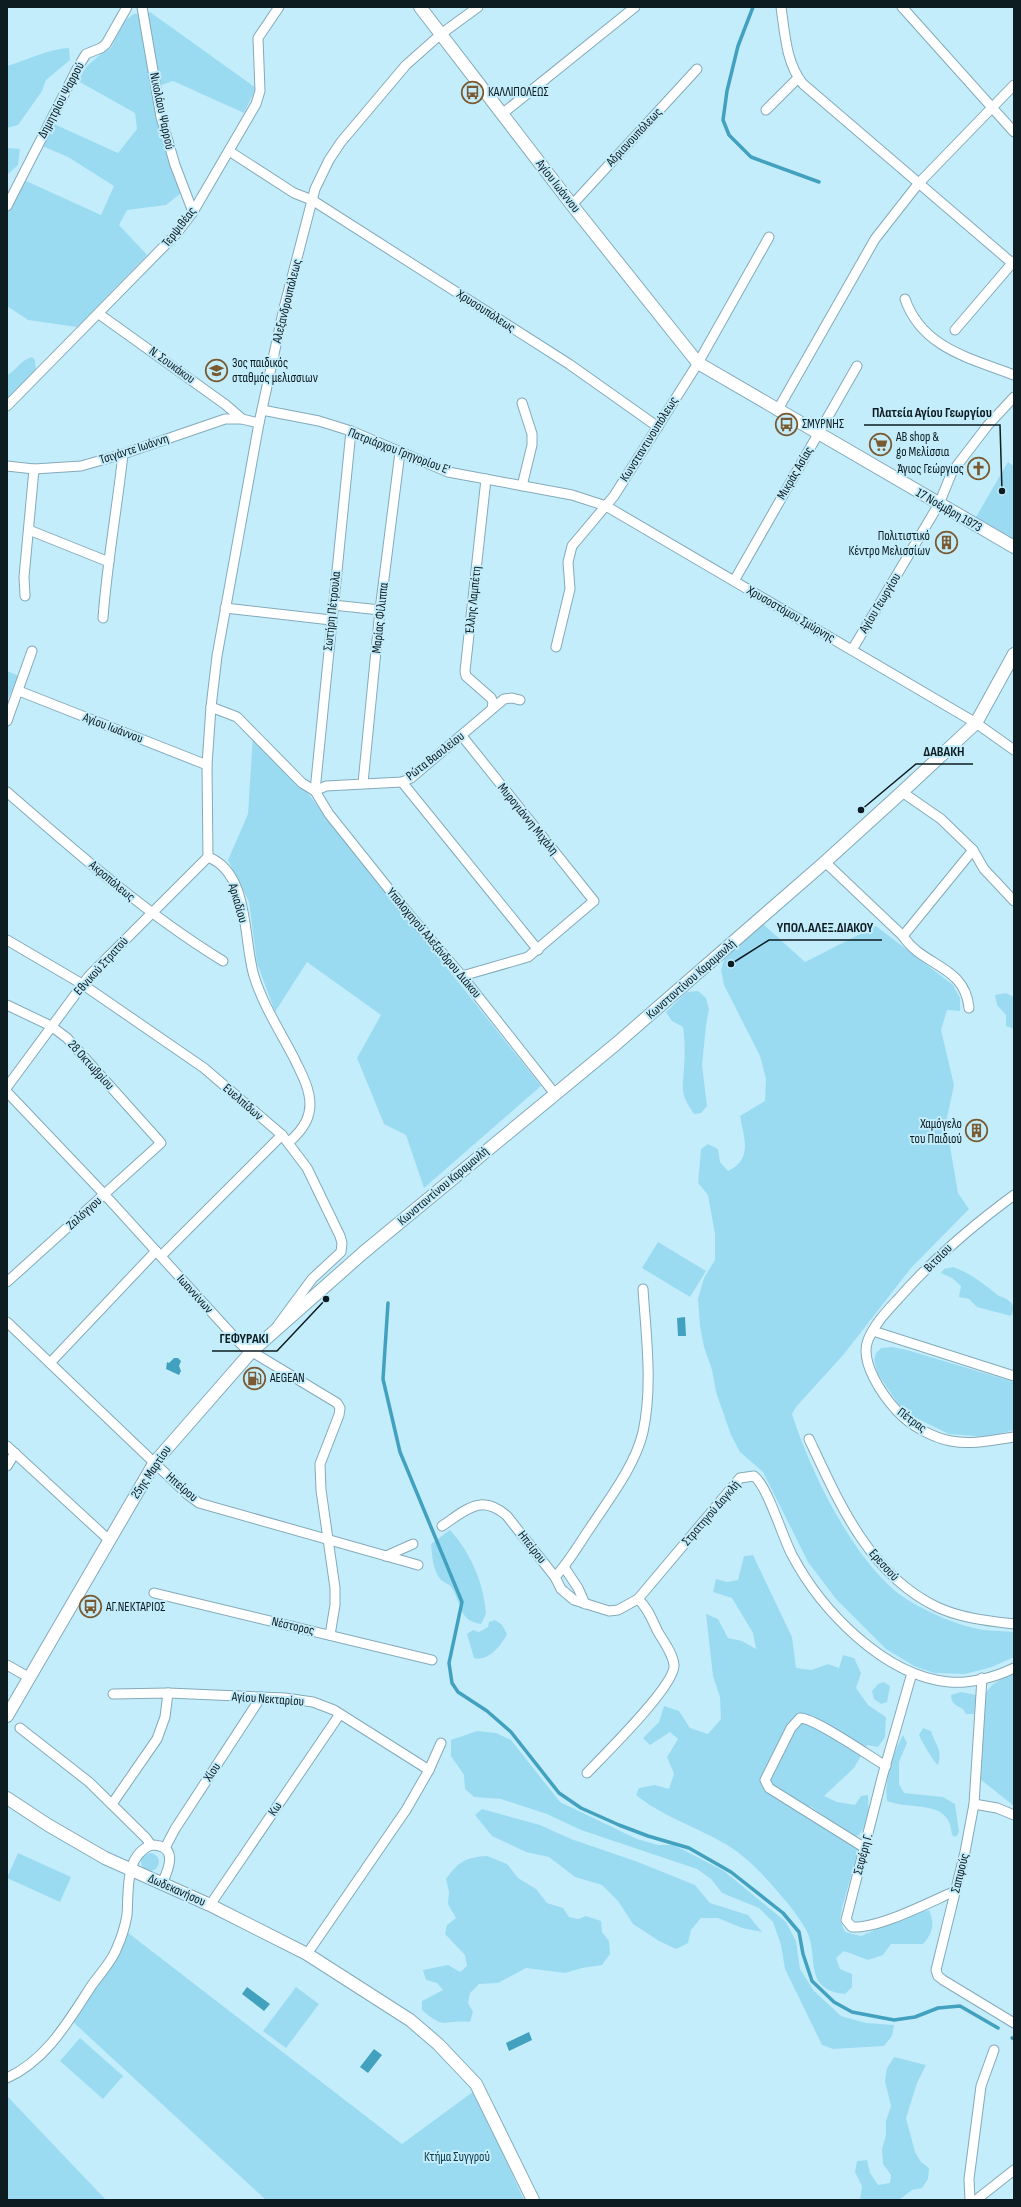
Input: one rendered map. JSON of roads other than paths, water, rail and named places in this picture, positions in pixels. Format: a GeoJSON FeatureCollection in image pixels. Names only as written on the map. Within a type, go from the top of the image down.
{"type":"FeatureCollection","features":[{"type":"Feature","properties":{"kind":"street","name":"Δημητρίου Ψαρρού"},"geometry":{"type":"LineString","coordinates":[[7,206],[78,67],[86,54],[101,48],[106,44],[127,7]]}},
{"type":"Feature","properties":{"kind":"street","name":"Νικολάου Ψαρρού"},"geometry":{"type":"LineString","coordinates":[[142,7],[161,117],[174,165],[193,212]]}},
{"type":"Feature","properties":{"kind":"street","name":"Τερψιθέας"},"geometry":{"type":"LineString","coordinates":[[7,406],[177,233],[193,212],[256,104],[260,91],[258,38],[279,7]]}},
{"type":"Feature","properties":{"kind":"street","name":"Αγίου Ιωάννου"},"geometry":{"type":"LineString","coordinates":[[420,7],[572,205],[698,363]]}},
{"type":"Feature","properties":{"kind":"street","name":"Αλεξανδρουπόλεως"},"geometry":{"type":"LineString","coordinates":[[211,707],[217,656],[225,608],[259,424],[284,308],[312,200],[321,174],[341,142],[406,65],[441,34],[478,7]]}},
{"type":"Feature","properties":{"kind":"street"},"geometry":{"type":"LineString","coordinates":[[502,114],[635,7]]}},
{"type":"Feature","properties":{"kind":"street"},"geometry":{"type":"LineString","coordinates":[[781,7],[790,62],[798,78],[836,114],[1013,262],[955,330]]}},
{"type":"Feature","properties":{"kind":"street"},"geometry":{"type":"LineString","coordinates":[[902,7],[1014,132]]}},
{"type":"Feature","properties":{"kind":"street","name":"Αδριανουπόλεως"},"geometry":{"type":"LineString","coordinates":[[572,205],[697,70]]}},
{"type":"Feature","properties":{"kind":"street"},"geometry":{"type":"LineString","coordinates":[[766,110],[798,78]]}},
{"type":"Feature","properties":{"kind":"street"},"geometry":{"type":"LineString","coordinates":[[777,411],[866,254],[918,184],[1014,86]]}},
{"type":"Feature","properties":{"kind":"street","name":"Χρυσουπόλεως"},"geometry":{"type":"LineString","coordinates":[[228,151],[294,193],[312,200],[569,364],[658,427]]}},
{"type":"Feature","properties":{"kind":"street","name":"Κωνσταντινουπόλεως"},"geometry":{"type":"LineString","coordinates":[[556,647],[570,589],[568,562],[572,546],[606,506],[658,427],[698,363],[769,237]]}},
{"type":"Feature","properties":{"kind":"street"},"geometry":{"type":"LineString","coordinates":[[904,299],[910,315],[927,335],[958,354],[1014,375]]}},
{"type":"Feature","properties":{"kind":"street","name":"Ν. Σουκάκου"},"geometry":{"type":"LineString","coordinates":[[99,314],[226,405],[242,419]]}},
{"type":"Feature","properties":{"kind":"street","name":"17 Νοέμβρη 1973"},"geometry":{"type":"LineString","coordinates":[[698,363],[777,411],[1014,547]]}},
{"type":"Feature","properties":{"kind":"street","name":"Μικράς Ασίας"},"geometry":{"type":"LineString","coordinates":[[734,581],[857,366]]}},
{"type":"Feature","properties":{"kind":"street","name":"Αγίου Γεωργίου"},"geometry":{"type":"LineString","coordinates":[[852,650],[939,504],[952,472],[988,425],[1014,397]]}},
{"type":"Feature","properties":{"kind":"street"},"geometry":{"type":"LineString","coordinates":[[522,403],[532,434],[532,445],[522,486]]}},
{"type":"Feature","properties":{"kind":"street","name":"Πατριάρχου Γρηγορίου Ε'"},"geometry":{"type":"LineString","coordinates":[[262,410],[319,421],[351,432],[448,472],[572,495],[606,506]]}},
{"type":"Feature","properties":{"kind":"street","name":"Τσιγάντε Ιωάννη"},"geometry":{"type":"LineString","coordinates":[[7,466],[34,470],[81,466],[123,454],[224,419],[242,419],[259,424]]}},
{"type":"Feature","properties":{"kind":"street","name":"Σωτήρη Πέτρουλα"},"geometry":{"type":"LineString","coordinates":[[316,791],[331,620],[351,432]]}},
{"type":"Feature","properties":{"kind":"street","name":"Μαρίας Φίλιππα"},"geometry":{"type":"LineString","coordinates":[[363,783],[380,610],[400,452]]}},
{"type":"Feature","properties":{"kind":"street"},"geometry":{"type":"LineString","coordinates":[[103,618],[123,454]]}},
{"type":"Feature","properties":{"kind":"street"},"geometry":{"type":"LineString","coordinates":[[25,596],[24,577],[34,470]]}},
{"type":"Feature","properties":{"kind":"street","name":"Έλλης Λαμπέτη"},"geometry":{"type":"LineString","coordinates":[[486,479],[465,671],[466,676],[491,698],[493,702],[492,709]]}},
{"type":"Feature","properties":{"kind":"street","name":"Χρυσοστόμου Σμύρνης"},"geometry":{"type":"LineString","coordinates":[[606,506],[976,723],[1014,750]]}},
{"type":"Feature","properties":{"kind":"street"},"geometry":{"type":"LineString","coordinates":[[29,530],[109,562]]}},
{"type":"Feature","properties":{"kind":"street"},"geometry":{"type":"LineString","coordinates":[[333,605],[380,610]]}},
{"type":"Feature","properties":{"kind":"street"},"geometry":{"type":"LineString","coordinates":[[225,608],[331,620]]}},
{"type":"Feature","properties":{"kind":"street"},"geometry":{"type":"LineString","coordinates":[[7,721],[19,691],[32,651]]}},
{"type":"Feature","properties":{"kind":"street","name":"Κωνσταντίνου Καραμανλή"},"geometry":{"type":"LineString","coordinates":[[338,1274],[616,1044],[825,862],[902,792],[976,723],[1014,654]]}},
{"type":"Feature","properties":{"kind":"street","name":"Αγίου Ιωάννου"},"geometry":{"type":"LineString","coordinates":[[19,691],[207,765]]}},
{"type":"Feature","properties":{"kind":"street","name":"Ρώτα Βασιλείου"},"geometry":{"type":"LineString","coordinates":[[316,791],[326,786],[402,782],[410,778],[462,736],[504,699],[512,698],[520,700]]}},
{"type":"Feature","properties":{"kind":"street"},"geometry":{"type":"LineString","coordinates":[[208,857],[207,765],[211,707],[237,716],[302,783],[316,791]]}},
{"type":"Feature","properties":{"kind":"street","name":"Μυρογιάννη Μιχάλη"},"geometry":{"type":"LineString","coordinates":[[462,736],[594,901],[538,950]]}},
{"type":"Feature","properties":{"kind":"street"},"geometry":{"type":"LineString","coordinates":[[402,782],[538,950],[528,957],[462,976]]}},
{"type":"Feature","properties":{"kind":"street","name":"Υπολοχαγού Αλεξάνδρου Διάκου"},"geometry":{"type":"LineString","coordinates":[[316,791],[334,820],[408,913],[462,976],[555,1094]]}},
{"type":"Feature","properties":{"kind":"street","name":"Ακροπόλεως"},"geometry":{"type":"LineString","coordinates":[[7,792],[150,912],[182,936],[223,961]]}},
{"type":"Feature","properties":{"kind":"street"},"geometry":{"type":"LineString","coordinates":[[902,792],[941,819],[973,850],[984,869],[1014,901]]}},
{"type":"Feature","properties":{"kind":"street"},"geometry":{"type":"LineString","coordinates":[[903,936],[973,850]]}},
{"type":"Feature","properties":{"kind":"street","name":"Εθνικού Στρατού"},"geometry":{"type":"LineString","coordinates":[[7,1087],[82,984],[150,912],[208,857]]}},
{"type":"Feature","properties":{"kind":"street","name":"Αρκαδίου"},"geometry":{"type":"LineString","coordinates":[[50,1362],[159,1254],[285,1139],[302,1130],[307,1120],[310,1107],[309,1094],[300,1071],[262,998],[254,976],[243,912],[236,888],[227,870],[219,862],[208,857]]}},
{"type":"Feature","properties":{"kind":"street"},"geometry":{"type":"LineString","coordinates":[[825,862],[903,936],[909,945],[919,953],[948,970],[960,981],[968,995],[969,1008]]}},
{"type":"Feature","properties":{"kind":"street","name":"Ευελπίδων"},"geometry":{"type":"LineString","coordinates":[[7,940],[82,984],[204,1068],[285,1139],[308,1168],[340,1236],[342,1243],[341,1252],[302,1290],[274,1330]]}},
{"type":"Feature","properties":{"kind":"street","name":"28 Οκτωβρίου"},"geometry":{"type":"LineString","coordinates":[[7,1005],[52,1026],[67,1038],[161,1143]]}},
{"type":"Feature","properties":{"kind":"street","name":"Ιωαννίνων"},"geometry":{"type":"LineString","coordinates":[[7,1092],[105,1195],[237,1340],[252,1351],[337,1403],[340,1408],[320,1464],[327,1538],[336,1595],[330,1635]]}},
{"type":"Feature","properties":{"kind":"street","name":"Ζαλόγγου"},"geometry":{"type":"LineString","coordinates":[[7,1282],[161,1143]]}},
{"type":"Feature","properties":{"kind":"street","name":"Βιτσίου"},"geometry":{"type":"LineString","coordinates":[[873,1331],[878,1321],[957,1239],[1014,1195]]}},
{"type":"Feature","properties":{"kind":"street","name":"25ης Μαρτίου"},"geometry":{"type":"LineString","coordinates":[[7,1724],[10,1711],[155,1462],[252,1351],[338,1274]]}},
{"type":"Feature","properties":{"kind":"street"},"geometry":{"type":"LineString","coordinates":[[555,1577],[564,1567],[625,1473],[643,1433],[646,1408],[647,1357],[643,1289]]}},
{"type":"Feature","properties":{"kind":"street","name":"Ηπείρου"},"geometry":{"type":"LineString","coordinates":[[7,1322],[187,1494],[199,1503],[210,1508],[327,1538],[418,1565]]}},
{"type":"Feature","properties":{"kind":"street"},"geometry":{"type":"LineString","coordinates":[[873,1331],[1014,1376]]}},
{"type":"Feature","properties":{"kind":"street","name":"Πέτρας"},"geometry":{"type":"LineString","coordinates":[[873,1331],[868,1341],[866,1352],[871,1374],[899,1413],[924,1431],[950,1441],[980,1443],[1014,1437]]}},
{"type":"Feature","properties":{"kind":"street","name":"Ερεσσού"},"geometry":{"type":"LineString","coordinates":[[809,1439],[854,1526],[880,1563],[899,1583],[938,1608],[992,1622],[1014,1624]]}},
{"type":"Feature","properties":{"kind":"street"},"geometry":{"type":"LineString","coordinates":[[7,1446],[109,1540]]}},
{"type":"Feature","properties":{"kind":"street"},"geometry":{"type":"LineString","coordinates":[[7,1466],[15,1453]]}},
{"type":"Feature","properties":{"kind":"street","name":"Στρατηγού Δαγκλή"},"geometry":{"type":"LineString","coordinates":[[618,1610],[638,1599],[740,1478],[754,1476],[764,1487],[780,1529],[806,1578],[827,1604],[854,1633],[878,1653],[912,1673],[951,1682],[982,1678],[1014,1668]]}},
{"type":"Feature","properties":{"kind":"street","name":"Ηπείρου"},"geometry":{"type":"LineString","coordinates":[[442,1526],[471,1506],[481,1504],[498,1508],[507,1516],[555,1577],[567,1596],[600,1609],[618,1610]]}},
{"type":"Feature","properties":{"kind":"street"},"geometry":{"type":"LineString","coordinates":[[386,1556],[413,1544]]}},
{"type":"Feature","properties":{"kind":"street"},"geometry":{"type":"LineString","coordinates":[[564,1567],[578,1588],[585,1604]]}},
{"type":"Feature","properties":{"kind":"street","name":"Νέστορος"},"geometry":{"type":"LineString","coordinates":[[154,1593],[432,1660]]}},
{"type":"Feature","properties":{"kind":"street"},"geometry":{"type":"LineString","coordinates":[[587,1773],[662,1692],[674,1674],[672,1656],[646,1607],[638,1599]]}},
{"type":"Feature","properties":{"kind":"street"},"geometry":{"type":"LineString","coordinates":[[7,1665],[30,1678]]}},
{"type":"Feature","properties":{"kind":"street","name":"Σεφέρη Γ."},"geometry":{"type":"LineString","coordinates":[[912,1673],[846,1920],[852,1927],[866,1925],[904,1913],[955,1891]]}},
{"type":"Feature","properties":{"kind":"street","name":"Σαπφούς"},"geometry":{"type":"LineString","coordinates":[[982,1678],[974,1804],[955,1891],[937,1962],[938,1976],[1014,2023]]}},
{"type":"Feature","properties":{"kind":"street"},"geometry":{"type":"LineString","coordinates":[[112,1804],[157,1738],[165,1718],[168,1693]]}},
{"type":"Feature","properties":{"kind":"street","name":"Αγίου Νεκταρίου"},"geometry":{"type":"LineString","coordinates":[[112,1694],[168,1693],[261,1697],[313,1702],[340,1714],[430,1770]]}},
{"type":"Feature","properties":{"kind":"street","name":"Χίου"},"geometry":{"type":"LineString","coordinates":[[164,1848],[261,1697]]}},
{"type":"Feature","properties":{"kind":"street","name":"Κω"},"geometry":{"type":"LineString","coordinates":[[210,1905],[340,1714]]}},
{"type":"Feature","properties":{"kind":"street"},"geometry":{"type":"LineString","coordinates":[[865,1848],[768,1788],[764,1780],[791,1728],[800,1718],[806,1718],[821,1725],[886,1766]]}},
{"type":"Feature","properties":{"kind":"street"},"geometry":{"type":"LineString","coordinates":[[20,1728],[89,1782],[151,1845],[164,1848],[169,1854],[171,1862],[162,1883]]}},
{"type":"Feature","properties":{"kind":"street"},"geometry":{"type":"LineString","coordinates":[[307,1954],[406,1810],[430,1770],[441,1743]]}},
{"type":"Feature","properties":{"kind":"street","name":"Δωδεκανήσου"},"geometry":{"type":"LineString","coordinates":[[7,1798],[48,1825],[105,1858],[210,1905],[307,1954],[410,2020],[468,2074],[478,2088],[533,2200]]}},
{"type":"Feature","properties":{"kind":"street"},"geometry":{"type":"LineString","coordinates":[[974,1804],[997,1808],[1014,1815]]}},
{"type":"Feature","properties":{"kind":"street"},"geometry":{"type":"LineString","coordinates":[[7,2078],[30,2063],[58,2035],[115,1952],[124,1930],[127,1916],[128,1878],[141,1851],[151,1845]]}},
{"type":"Feature","properties":{"kind":"street"},"geometry":{"type":"LineString","coordinates":[[970,2200],[969,2179],[981,2086],[994,2050]]}},
{"type":"Feature","properties":{"kind":"street"},"geometry":{"type":"LineString","coordinates":[[976,2200],[1014,2170]]}},
{"type":"Feature","properties":{"kind":"waterway"},"geometry":{"type":"LineString","coordinates":[[753,7],[738,46],[727,91],[723,120],[729,135],[751,157],[819,182]]}},
{"type":"Feature","properties":{"kind":"waterway"},"geometry":{"type":"LineString","coordinates":[[388,1303],[383,1379],[400,1452],[462,1602],[449,1663],[452,1683],[458,1692],[487,1711],[511,1732],[559,1793],[581,1808],[648,1836],[689,1848],[731,1872],[783,1913],[799,1932],[803,1954],[812,1981],[834,2002],[852,2012],[894,2020],[915,2017],[938,2008],[960,2006],[998,2028]]}},
{"type":"Feature","properties":{"kind":"place","name":"ΚΑΛΛΙΠΟΛΕΩΣ"},"geometry":{"type":"Point","coordinates":[473,92]}},
{"type":"Feature","properties":{"kind":"place","name":"3ος παιδικός σταθμός μελισσιων"},"geometry":{"type":"Point","coordinates":[217,370]}},
{"type":"Feature","properties":{"kind":"place","name":"ΣΜΥΡΝΗΣ"},"geometry":{"type":"Point","coordinates":[786,424]}},
{"type":"Feature","properties":{"kind":"place","name":"AB shop & go Μελίσσια"},"geometry":{"type":"Point","coordinates":[880,444]}},
{"type":"Feature","properties":{"kind":"place","name":"Άγιος Γεώργιος"},"geometry":{"type":"Point","coordinates":[979,469]}},
{"type":"Feature","properties":{"kind":"place","name":"Πλατεία Αγίου Γεωργίου"},"geometry":{"type":"Point","coordinates":[1002,491]}},
{"type":"Feature","properties":{"kind":"place","name":"Πολιτιστικό Κέντρο Μελισσίων"},"geometry":{"type":"Point","coordinates":[946,543]}},
{"type":"Feature","properties":{"kind":"place","name":"ΔΑΒΑΚΗ"},"geometry":{"type":"Point","coordinates":[861,810]}},
{"type":"Feature","properties":{"kind":"place","name":"ΥΠΟΛ.ΑΛΕΞ.ΔΙΑΚΟΥ"},"geometry":{"type":"Point","coordinates":[731,964]}},
{"type":"Feature","properties":{"kind":"place","name":"Χαμόγελο του Παιδιού"},"geometry":{"type":"Point","coordinates":[977,1131]}},
{"type":"Feature","properties":{"kind":"place","name":"ΓΕΦΥΡΑΚΙ"},"geometry":{"type":"Point","coordinates":[326,1299]}},
{"type":"Feature","properties":{"kind":"place","name":"AEGEAN"},"geometry":{"type":"Point","coordinates":[255,1378]}},
{"type":"Feature","properties":{"kind":"place","name":"ΑΓ.ΝΕΚΤΑΡΙΟΣ"},"geometry":{"type":"Point","coordinates":[91,1607]}},
{"type":"Feature","properties":{"kind":"park label","name":"Κτήμα Συγγρού"},"geometry":{"type":"Point","coordinates":[457,2157]}}]}
